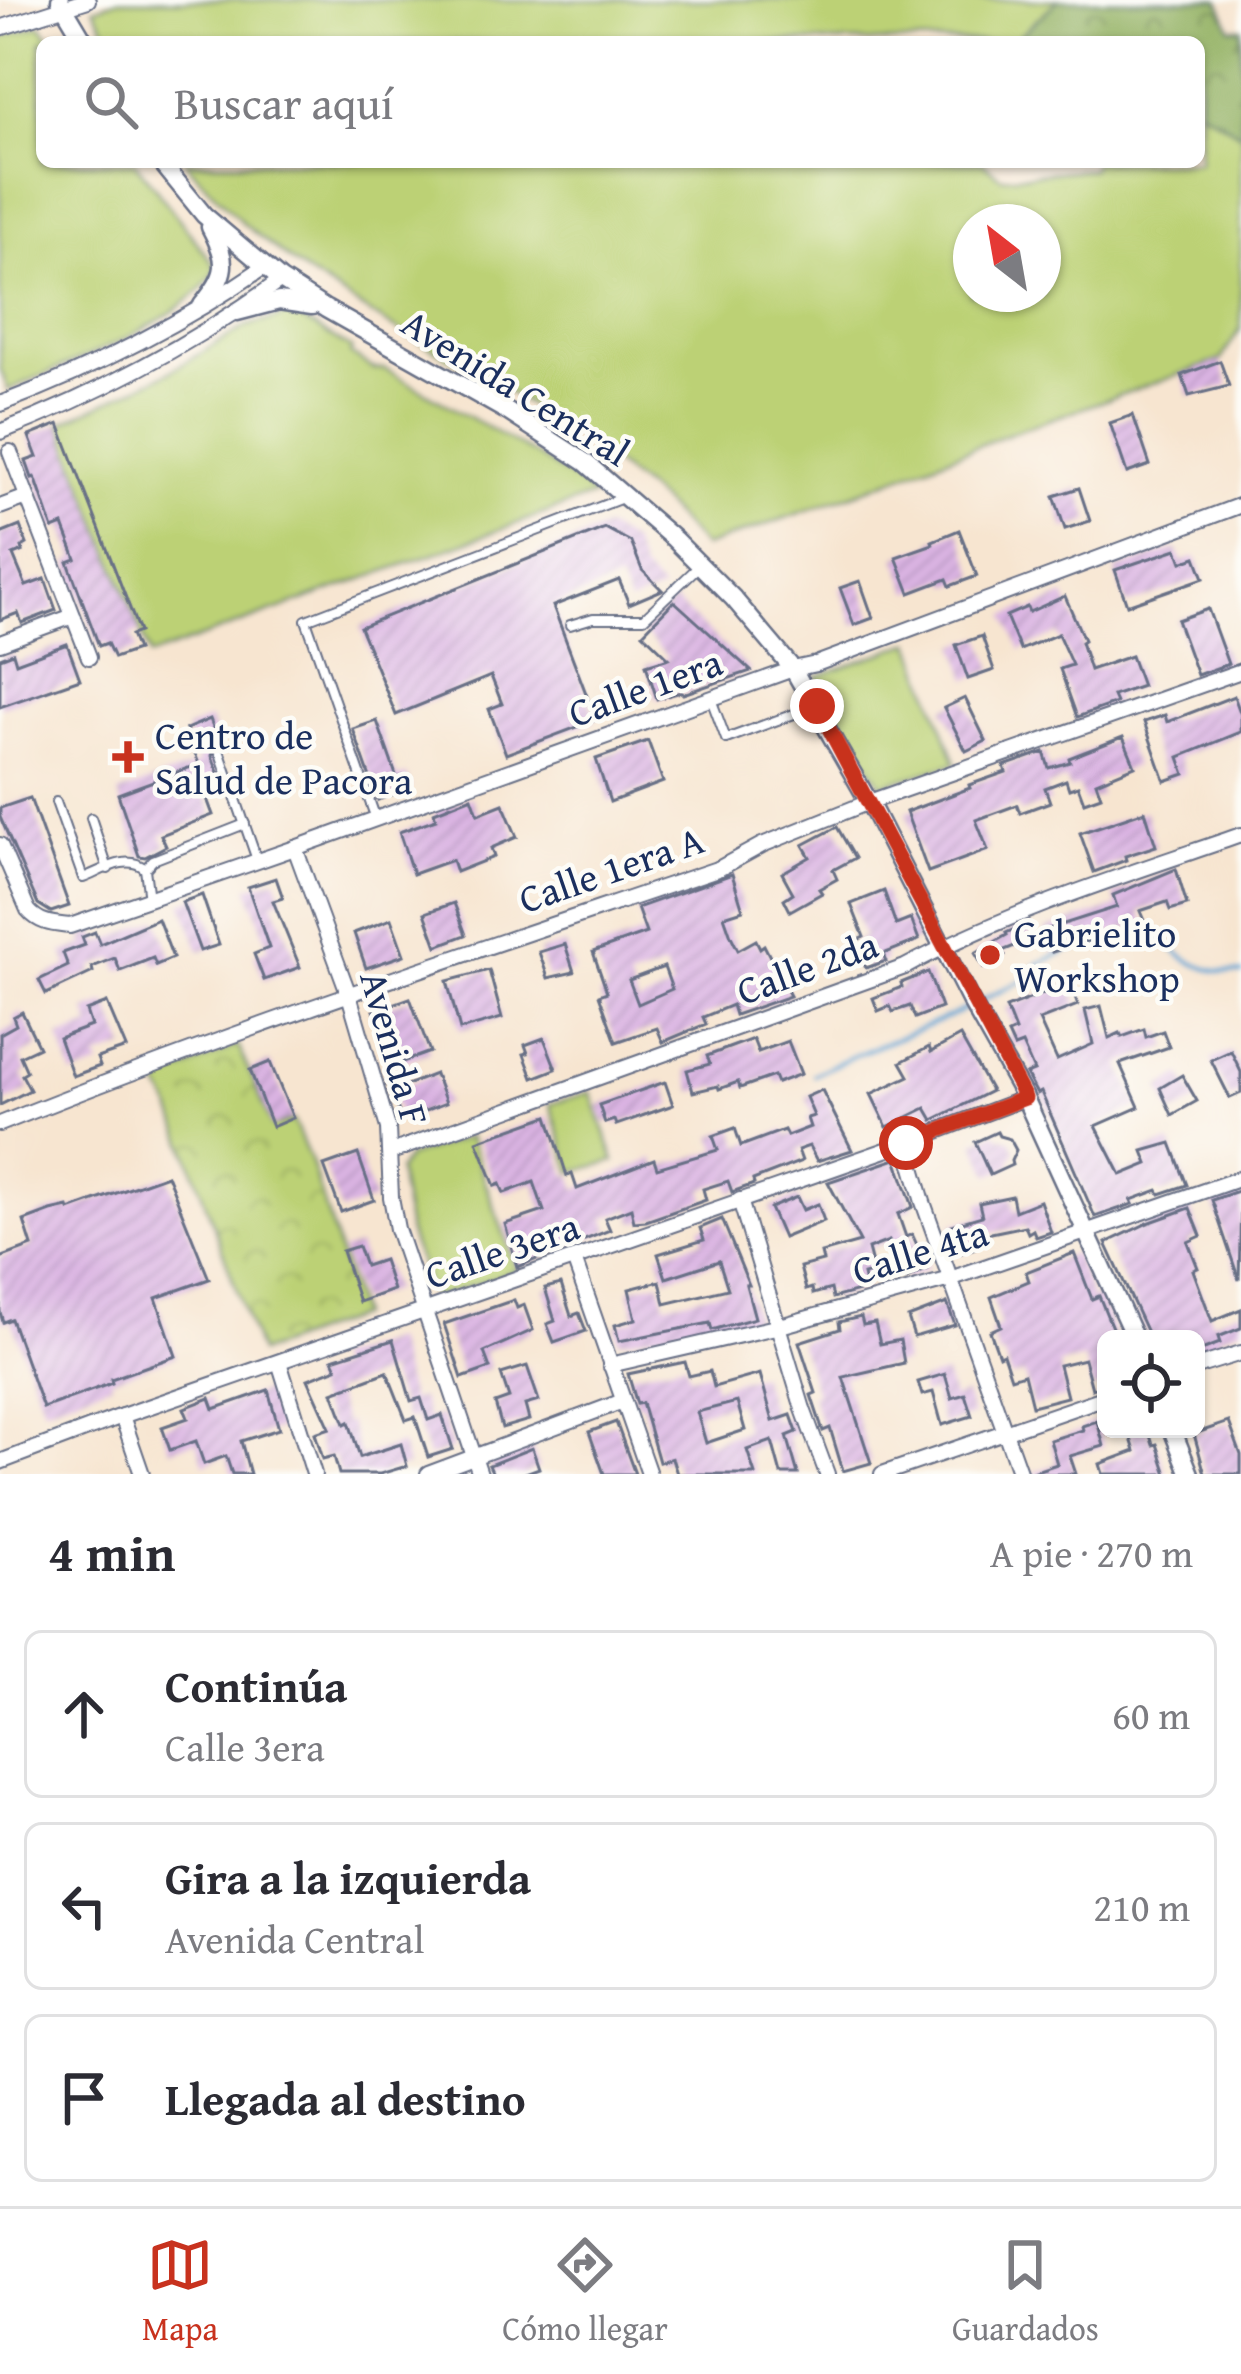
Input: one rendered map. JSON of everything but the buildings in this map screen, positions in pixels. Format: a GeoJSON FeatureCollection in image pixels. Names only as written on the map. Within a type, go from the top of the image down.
{"type":"FeatureCollection","features":[{"type":"Feature","properties":{"kind":"street"},"geometry":{"type":"LineString","coordinates":[[0,28],[62,4],[88,0]]}},
{"type":"Feature","properties":{"kind":"street"},"geometry":{"type":"LineString","coordinates":[[62,4],[81,36]]}},
{"type":"Feature","properties":{"kind":"street","name":"Avenida Central"},"geometry":{"type":"LineString","coordinates":[[166,168],[204,215],[281,280],[506,410],[585,462],[700,565],[793,669],[1025,1098],[1132,1330]]}},
{"type":"Feature","properties":{"kind":"street"},"geometry":{"type":"LineString","coordinates":[[202,305],[224,271],[220,245],[204,215]]}},
{"type":"Feature","properties":{"kind":"street"},"geometry":{"type":"LineString","coordinates":[[0,404],[82,370],[264,267]]}},
{"type":"Feature","properties":{"kind":"street"},"geometry":{"type":"LineString","coordinates":[[0,432],[93,394],[236,312],[281,280]]}},
{"type":"Feature","properties":{"kind":"street"},"geometry":{"type":"LineString","coordinates":[[236,312],[279,301],[326,309]]}},
{"type":"Feature","properties":{"kind":"street"},"geometry":{"type":"LineString","coordinates":[[82,370],[93,394]]}},
{"type":"Feature","properties":{"kind":"street"},"geometry":{"type":"LineString","coordinates":[[10,452],[88,657]]}},
{"type":"Feature","properties":{"kind":"street"},"geometry":{"type":"LineString","coordinates":[[0,508],[27,497]]}},
{"type":"Feature","properties":{"kind":"street","name":"Calle 1era"},"geometry":{"type":"LineString","coordinates":[[0,845],[35,919],[70,926],[816,664],[1241,505]]}},
{"type":"Feature","properties":{"kind":"street"},"geometry":{"type":"LineString","coordinates":[[0,643],[73,616]]}},
{"type":"Feature","properties":{"kind":"street","name":"Calle 1era A"},"geometry":{"type":"LineString","coordinates":[[0,1124],[349,995],[720,868],[762,845],[869,802],[1241,671]]}},
{"type":"Feature","properties":{"kind":"street","name":"Calle 2da"},"geometry":{"type":"LineString","coordinates":[[391,1152],[905,967],[943,946],[1081,890],[1241,835]]}},
{"type":"Feature","properties":{"kind":"street","name":"Avenida F"},"geometry":{"type":"LineString","coordinates":[[295,848],[349,995],[388,1128],[397,1229],[480,1474]]}},
{"type":"Feature","properties":{"kind":"street","name":"Calle 3era"},"geometry":{"type":"LineString","coordinates":[[0,1462],[1025,1098]]}},
{"type":"Feature","properties":{"kind":"street"},"geometry":{"type":"LineString","coordinates":[[906,1143],[1020,1474]]}},
{"type":"Feature","properties":{"kind":"street","name":"Calle 4ta"},"geometry":{"type":"LineString","coordinates":[[610,1365],[780,1326],[950,1279],[1241,1178]]}},
{"type":"Feature","properties":{"kind":"street"},"geometry":{"type":"LineString","coordinates":[[740,1200],[827,1474]]}},
{"type":"Feature","properties":{"kind":"street"},"geometry":{"type":"LineString","coordinates":[[574,1259],[649,1474]]}},
{"type":"Feature","properties":{"kind":"street"},"geometry":{"type":"LineString","coordinates":[[1205,1364],[1241,1353]]}},
{"type":"Feature","properties":{"kind":"street"},"geometry":{"type":"LineString","coordinates":[[279,1362],[314,1474]]}},
{"type":"Feature","properties":{"kind":"street"},"geometry":{"type":"LineString","coordinates":[[882,1474],[1097,1400]]}},
{"type":"Feature","properties":{"kind":"street"},"geometry":{"type":"LineString","coordinates":[[428,1474],[623,1401]]}},
{"type":"Feature","properties":{"kind":"street"},"geometry":{"type":"LineString","coordinates":[[122,1416],[142,1474]]}},
{"type":"Feature","properties":{"kind":"street"},"geometry":{"type":"LineString","coordinates":[[1176,1438],[1190,1474]]}},
{"type":"Feature","properties":{"kind":"lane"},"geometry":{"type":"LineString","coordinates":[[376,819],[306,620],[627,496]]}},
{"type":"Feature","properties":{"kind":"lane"},"geometry":{"type":"LineString","coordinates":[[570,626],[592,618],[644,618],[700,565]]}},
{"type":"Feature","properties":{"kind":"lane"},"geometry":{"type":"LineString","coordinates":[[710,698],[726,739],[817,706]]}},
{"type":"Feature","properties":{"kind":"lane"},"geometry":{"type":"LineString","coordinates":[[220,753],[258,861]]}},
{"type":"Feature","properties":{"kind":"lane"},"geometry":{"type":"LineString","coordinates":[[56,802],[83,878],[137,862],[145,869],[149,898]]}},
{"type":"Feature","properties":{"kind":"lane"},"geometry":{"type":"LineString","coordinates":[[91,818],[108,869]]}},
{"type":"Feature","properties":{"kind":"lane"},"geometry":{"type":"LineString","coordinates":[[145,869],[153,860],[245,824]]}},
{"type":"Feature","properties":{"kind":"green space"},"geometry":{"type":"Polygon","coordinates":[[[119,0],[1058,0],[1019,36],[109,36],[94,8],[119,0]]]}},
{"type":"Feature","properties":{"kind":"green space"},"geometry":{"type":"Polygon","coordinates":[[[1058,0],[1219,0],[1231,28],[1241,28],[1241,134],[1205,113],[1205,36],[1019,36],[1058,0]]]}},
{"type":"Feature","properties":{"kind":"green space"},"geometry":{"type":"Polygon","coordinates":[[[41,25],[49,36],[36,36],[36,168],[140,168],[214,264],[215,272],[200,291],[151,325],[8,390],[0,368],[0,38],[41,25]]]}},
{"type":"Feature","properties":{"kind":"green space"},"geometry":{"type":"Polygon","coordinates":[[[1205,113],[1241,134],[1241,328],[1221,360],[704,547],[656,497],[576,434],[304,271],[243,224],[191,168],[990,168],[1001,177],[1092,168],[1205,168],[1205,113]]]}},
{"type":"Feature","properties":{"kind":"green space"},"geometry":{"type":"Polygon","coordinates":[[[292,314],[352,349],[350,354],[374,369],[385,369],[539,457],[593,496],[150,656],[60,424],[167,373],[247,326],[292,314]]]}},
{"type":"Feature","properties":{"kind":"green space"},"geometry":{"type":"Polygon","coordinates":[[[912,642],[956,763],[881,785],[815,677],[912,642]]]}},
{"type":"Feature","properties":{"kind":"green space"},"geometry":{"type":"Polygon","coordinates":[[[238,1045],[272,1127],[293,1120],[311,1162],[359,1316],[259,1353],[172,1109],[158,1083],[238,1045]]]}},
{"type":"Feature","properties":{"kind":"green space"},"geometry":{"type":"Polygon","coordinates":[[[591,1092],[615,1161],[572,1172],[550,1104],[591,1092]]]}},
{"type":"Feature","properties":{"kind":"green space"},"geometry":{"type":"Polygon","coordinates":[[[469,1137],[517,1270],[432,1299],[408,1231],[398,1171],[408,1157],[469,1137]]]}},
{"type":"Feature","properties":{"kind":"waterway"},"geometry":{"type":"LineString","coordinates":[[978,1002],[1026,979],[1038,964],[1068,950],[1103,943],[1161,939],[1197,965],[1241,973]]}},
{"type":"Feature","properties":{"kind":"waterway"},"geometry":{"type":"LineString","coordinates":[[814,1075],[968,1008]]}},
{"type":"Feature","properties":{"kind":"place","name":"Centro de Salud de Pacora"},"geometry":{"type":"Point","coordinates":[128,757]}},
{"type":"Feature","properties":{"kind":"place","name":"Gabrielito Workshop"},"geometry":{"type":"Point","coordinates":[990,955]}},
{"type":"Feature","properties":{"kind":"route"},"geometry":{"type":"LineString","coordinates":[[817,706],[1025,1098],[906,1143]]}}]}
